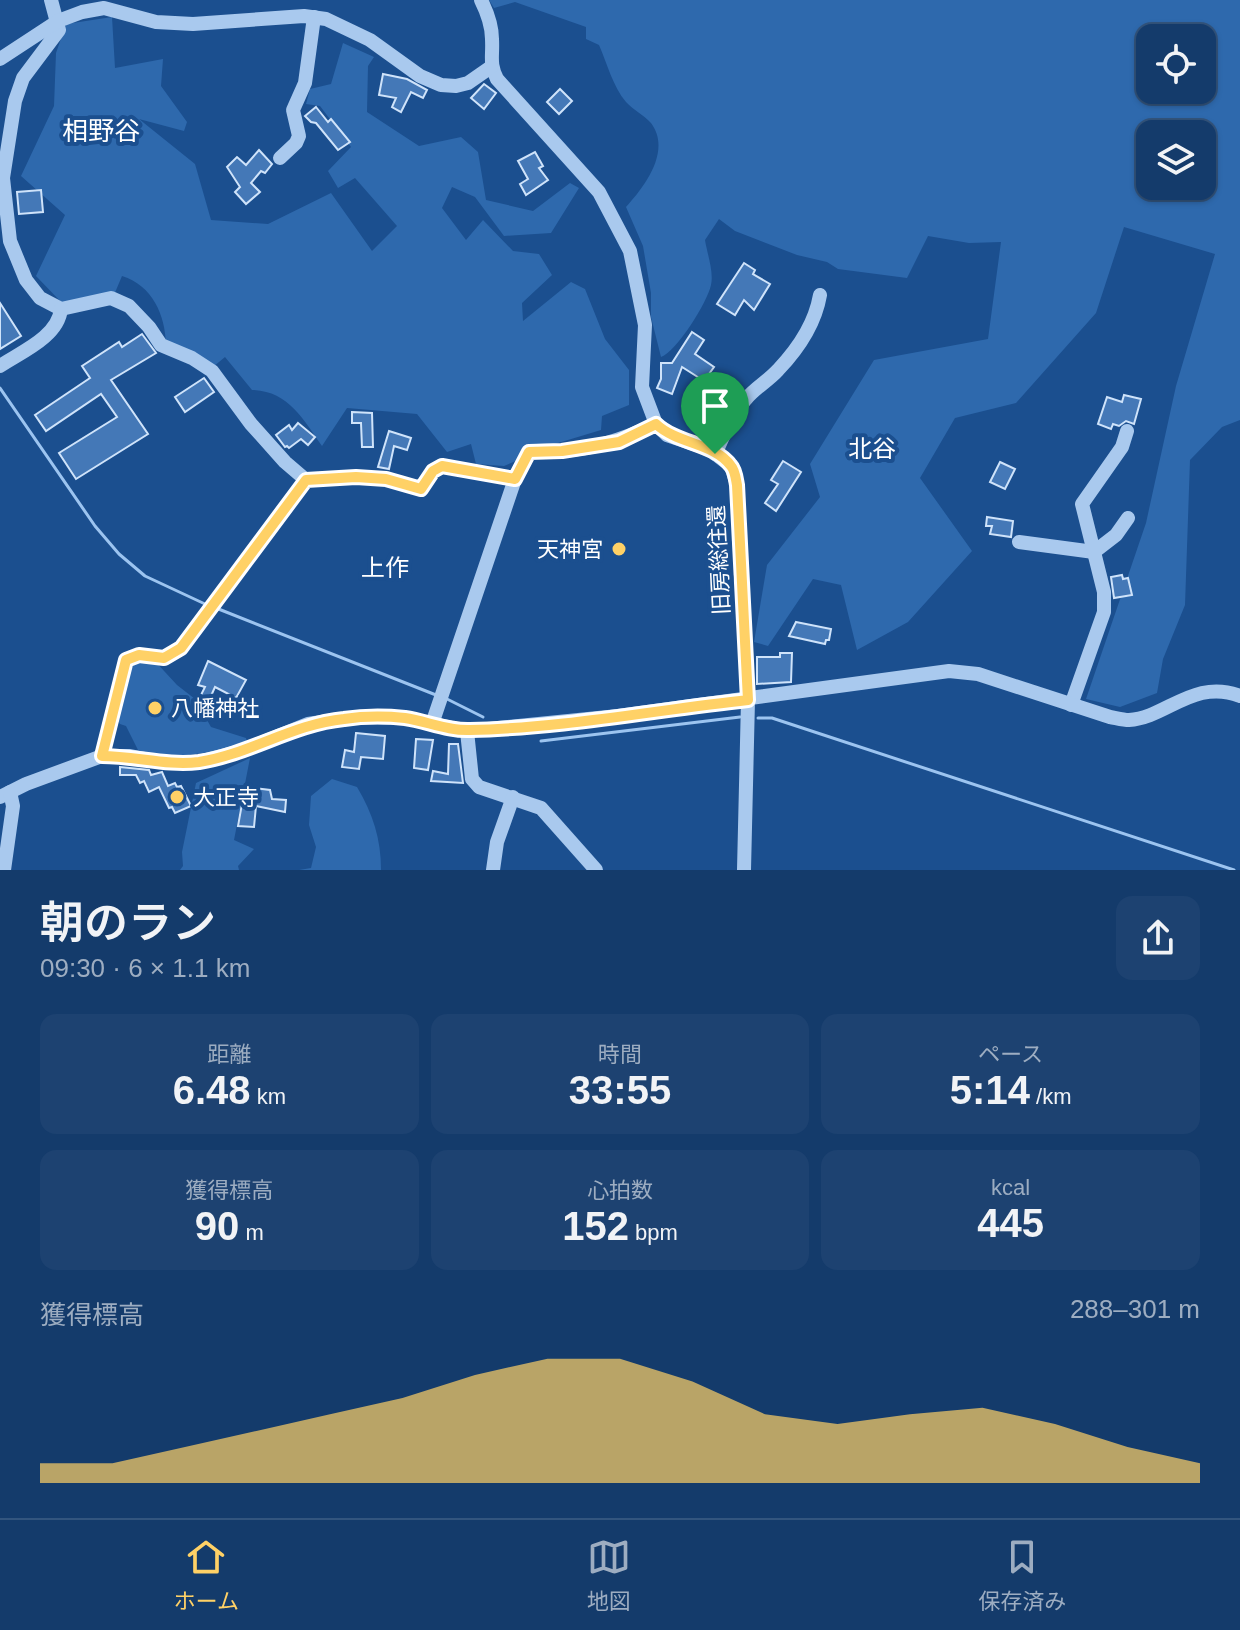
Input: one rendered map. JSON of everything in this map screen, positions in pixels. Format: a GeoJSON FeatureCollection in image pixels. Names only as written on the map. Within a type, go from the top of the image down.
{"type":"FeatureCollection","features":[{"type":"Feature","properties":{"kind":"street"},"geometry":{"type":"LineString","coordinates":[[51,0],[59,30],[23,78],[15,101],[3,178],[10,241],[26,280],[40,298],[61,309],[111,298],[129,306],[161,345],[192,358],[212,371],[251,424],[306,480],[386,479],[421,489],[433,471],[442,466],[515,479]]}},
{"type":"Feature","properties":{"kind":"street"},"geometry":{"type":"LineString","coordinates":[[481,0],[488,13],[492,38],[491,67],[497,79],[599,192],[630,251],[645,325],[642,387],[656,424],[667,435],[715,454],[745,400],[778,370],[800,343],[817,312],[820,295]]}},
{"type":"Feature","properties":{"kind":"street"},"geometry":{"type":"LineString","coordinates":[[0,59],[58,21],[104,8],[169,23],[326,19],[370,40],[420,76],[441,85],[468,83],[491,67]]}},
{"type":"Feature","properties":{"kind":"street"},"geometry":{"type":"LineString","coordinates":[[280,158],[299,136],[293,110],[305,83],[314,17]]}},
{"type":"Feature","properties":{"kind":"street"},"geometry":{"type":"LineString","coordinates":[[0,366],[51,332],[60,319],[61,309]]}},
{"type":"Feature","properties":{"kind":"street"},"geometry":{"type":"LineString","coordinates":[[432,724],[515,479],[529,452],[562,451],[619,442],[656,424]]}},
{"type":"Feature","properties":{"kind":"street"},"geometry":{"type":"LineString","coordinates":[[1071,705],[1104,612],[1104,592],[1082,504],[1122,447],[1127,431]]}},
{"type":"Feature","properties":{"kind":"street","name":"旧房総往還"},"geometry":{"type":"LineString","coordinates":[[715,454],[731,466],[737,485],[748,700],[744,870]]}},
{"type":"Feature","properties":{"kind":"street"},"geometry":{"type":"LineString","coordinates":[[102,756],[126,660],[139,655],[164,658],[181,648],[306,480]]}},
{"type":"Feature","properties":{"kind":"street"},"geometry":{"type":"LineString","coordinates":[[1019,542],[1094,552],[1116,535],[1128,518]]}},
{"type":"Feature","properties":{"kind":"street"},"geometry":{"type":"LineString","coordinates":[[4,870],[13,806],[5,794],[26,784],[102,756],[198,762],[241,751],[308,724],[342,719],[405,718],[467,731],[618,716],[959,671],[978,674],[1128,720],[1199,694],[1222,692],[1240,696]]}},
{"type":"Feature","properties":{"kind":"street"},"geometry":{"type":"LineString","coordinates":[[467,731],[472,779],[479,787],[541,808],[596,870]]}},
{"type":"Feature","properties":{"kind":"street"},"geometry":{"type":"LineString","coordinates":[[493,870],[497,842],[513,797]]}},
{"type":"Feature","properties":{"kind":"shaded area"},"geometry":{"type":"Polygon","coordinates":[[[489,0],[1240,0],[1240,420],[1222,427],[1190,460],[1185,605],[1163,659],[1157,693],[1120,707],[1086,699],[1146,523],[1176,386],[1215,254],[1124,227],[1096,313],[1016,403],[955,418],[920,478],[972,551],[908,622],[857,650],[841,585],[813,579],[768,646],[754,642],[767,565],[820,497],[810,464],[874,360],[988,339],[1001,242],[969,243],[928,236],[907,278],[838,269],[827,262],[797,255],[735,231],[719,219],[705,240],[712,274],[708,293],[683,336],[661,357],[651,317],[651,293],[643,246],[626,207],[653,168],[657,157],[657,134],[651,123],[621,96],[599,45],[586,39],[586,27],[515,2],[494,8],[489,0]]]}},
{"type":"Feature","properties":{"kind":"shaded area"},"geometry":{"type":"Polygon","coordinates":[[[112,17],[115,68],[163,59],[161,86],[187,122],[184,131],[139,119],[195,164],[211,220],[268,224],[331,193],[372,251],[397,226],[355,178],[338,188],[328,171],[351,147],[320,106],[306,104],[310,89],[331,84],[343,43],[374,57],[368,66],[367,112],[419,146],[461,137],[478,152],[486,200],[533,211],[570,183],[579,188],[551,233],[504,236],[475,197],[452,187],[442,208],[466,240],[483,220],[513,251],[539,254],[552,275],[522,303],[523,321],[571,282],[585,289],[605,339],[629,370],[629,405],[602,416],[601,430],[558,443],[504,466],[476,464],[471,444],[447,452],[417,414],[347,408],[322,446],[293,408],[275,395],[252,390],[225,357],[213,367],[166,344],[160,312],[149,294],[133,281],[122,276],[114,295],[62,303],[36,276],[65,215],[21,176],[54,106],[56,53],[66,24],[112,17]]]}},
{"type":"Feature","properties":{"kind":"shaded area"},"geometry":{"type":"Polygon","coordinates":[[[137,659],[153,659],[195,699],[211,727],[246,738],[247,742],[177,756],[138,750],[126,726],[120,724],[114,714],[129,666],[137,659]]]}},
{"type":"Feature","properties":{"kind":"shaded area"},"geometry":{"type":"Polygon","coordinates":[[[250,758],[234,840],[254,849],[238,866],[239,870],[180,870],[196,783],[250,758]]]}},
{"type":"Feature","properties":{"kind":"shaded area"},"geometry":{"type":"Polygon","coordinates":[[[332,779],[357,787],[363,797],[378,837],[381,870],[299,870],[311,868],[316,847],[309,825],[311,796],[332,779]]]}},
{"type":"Feature","properties":{"kind":"building"},"geometry":{"type":"Polygon","coordinates":[[[383,74],[407,79],[427,90],[423,98],[411,92],[401,112],[392,107],[396,98],[379,95],[383,74]]]}},
{"type":"Feature","properties":{"kind":"building"},"geometry":{"type":"Polygon","coordinates":[[[484,84],[496,93],[484,109],[471,98],[484,84]]]}},
{"type":"Feature","properties":{"kind":"building"},"geometry":{"type":"Polygon","coordinates":[[[560,89],[572,101],[559,114],[547,102],[560,89]]]}},
{"type":"Feature","properties":{"kind":"building"},"geometry":{"type":"Polygon","coordinates":[[[316,107],[350,142],[338,150],[316,123],[305,116],[316,107]]]}},
{"type":"Feature","properties":{"kind":"building"},"geometry":{"type":"Polygon","coordinates":[[[259,150],[272,164],[251,183],[260,192],[246,204],[235,192],[240,187],[227,167],[237,157],[246,165],[259,150]]]}},
{"type":"Feature","properties":{"kind":"building"},"geometry":{"type":"Polygon","coordinates":[[[535,152],[543,166],[539,168],[548,180],[526,195],[520,184],[528,179],[518,161],[535,152]]]}},
{"type":"Feature","properties":{"kind":"building"},"geometry":{"type":"Polygon","coordinates":[[[41,190],[43,212],[19,214],[17,192],[41,190]]]}},
{"type":"Feature","properties":{"kind":"building"},"geometry":{"type":"Polygon","coordinates":[[[744,263],[755,270],[753,274],[770,284],[754,310],[744,300],[735,315],[717,304],[744,263]]]}},
{"type":"Feature","properties":{"kind":"building"},"geometry":{"type":"Polygon","coordinates":[[[0,303],[21,336],[0,349],[0,303]]]}},
{"type":"Feature","properties":{"kind":"building"},"geometry":{"type":"Polygon","coordinates":[[[692,332],[704,340],[695,354],[714,367],[704,381],[682,367],[672,394],[657,388],[661,379],[661,363],[672,363],[692,332]]]}},
{"type":"Feature","properties":{"kind":"building"},"geometry":{"type":"Polygon","coordinates":[[[142,334],[156,353],[111,380],[148,434],[76,479],[59,453],[117,417],[101,394],[46,431],[35,415],[90,378],[82,366],[119,342],[122,347],[142,334]]]}},
{"type":"Feature","properties":{"kind":"building"},"geometry":{"type":"Polygon","coordinates":[[[204,378],[214,392],[185,412],[175,397],[204,378]]]}},
{"type":"Feature","properties":{"kind":"building"},"geometry":{"type":"Polygon","coordinates":[[[1124,395],[1141,399],[1134,424],[1126,421],[1119,426],[1113,424],[1111,429],[1098,424],[1107,397],[1122,402],[1124,395]]]}},
{"type":"Feature","properties":{"kind":"building"},"geometry":{"type":"Polygon","coordinates":[[[352,412],[372,413],[373,447],[362,447],[361,423],[352,423],[352,412]]]}},
{"type":"Feature","properties":{"kind":"building"},"geometry":{"type":"Polygon","coordinates":[[[298,423],[315,437],[308,445],[301,439],[289,448],[285,447],[276,435],[289,425],[292,430],[298,423]]]}},
{"type":"Feature","properties":{"kind":"building"},"geometry":{"type":"Polygon","coordinates":[[[389,431],[411,438],[407,450],[394,446],[389,469],[378,467],[389,431]]]}},
{"type":"Feature","properties":{"kind":"building"},"geometry":{"type":"Polygon","coordinates":[[[783,461],[801,472],[776,511],[765,503],[778,484],[771,480],[783,461]]]}},
{"type":"Feature","properties":{"kind":"building"},"geometry":{"type":"Polygon","coordinates":[[[1000,462],[1015,469],[1005,489],[990,482],[1000,462]]]}},
{"type":"Feature","properties":{"kind":"building"},"geometry":{"type":"Polygon","coordinates":[[[987,517],[1013,521],[1011,537],[990,534],[992,526],[986,526],[987,517]]]}},
{"type":"Feature","properties":{"kind":"building"},"geometry":{"type":"Polygon","coordinates":[[[1122,575],[1123,579],[1128,578],[1132,595],[1114,598],[1111,577],[1122,575]]]}},
{"type":"Feature","properties":{"kind":"building"},"geometry":{"type":"Polygon","coordinates":[[[796,622],[831,629],[829,640],[825,644],[789,636],[796,622]]]}},
{"type":"Feature","properties":{"kind":"building"},"geometry":{"type":"Polygon","coordinates":[[[780,653],[792,653],[791,682],[757,684],[757,657],[780,657],[780,653]]]}},
{"type":"Feature","properties":{"kind":"building"},"geometry":{"type":"Polygon","coordinates":[[[208,661],[246,680],[236,698],[215,687],[207,705],[198,701],[205,687],[198,685],[208,661]]]}},
{"type":"Feature","properties":{"kind":"building"},"geometry":{"type":"Polygon","coordinates":[[[356,733],[385,736],[383,759],[361,757],[359,769],[342,767],[345,750],[354,752],[356,733]]]}},
{"type":"Feature","properties":{"kind":"building"},"geometry":{"type":"Polygon","coordinates":[[[416,739],[433,740],[428,770],[414,768],[416,739]]]}},
{"type":"Feature","properties":{"kind":"building"},"geometry":{"type":"Polygon","coordinates":[[[449,744],[458,744],[463,783],[431,781],[433,771],[448,774],[449,744]]]}},
{"type":"Feature","properties":{"kind":"building"},"geometry":{"type":"Polygon","coordinates":[[[120,767],[149,770],[151,775],[162,772],[168,786],[175,783],[177,787],[181,786],[191,806],[175,813],[172,807],[169,808],[159,787],[149,792],[144,781],[140,783],[136,775],[120,775],[120,767]]]}},
{"type":"Feature","properties":{"kind":"building"},"geometry":{"type":"Polygon","coordinates":[[[245,787],[270,790],[272,799],[286,800],[285,812],[256,806],[254,827],[238,826],[245,787]]]}},
{"type":"Feature","properties":{"kind":"waterway"},"geometry":{"type":"LineString","coordinates":[[0,388],[95,526],[119,554],[145,576],[205,604]]}},
{"type":"Feature","properties":{"kind":"waterway"},"geometry":{"type":"LineString","coordinates":[[216,608],[436,695]]}},
{"type":"Feature","properties":{"kind":"waterway"},"geometry":{"type":"LineString","coordinates":[[447,699],[483,717]]}},
{"type":"Feature","properties":{"kind":"waterway"},"geometry":{"type":"LineString","coordinates":[[541,741],[740,717]]}},
{"type":"Feature","properties":{"kind":"waterway"},"geometry":{"type":"LineString","coordinates":[[758,718],[772,718],[1234,870]]}},
{"type":"Feature","properties":{"kind":"place","name":"天神宮"},"geometry":{"type":"Point","coordinates":[619,549]}},
{"type":"Feature","properties":{"kind":"place","name":"八幡神社"},"geometry":{"type":"Point","coordinates":[155,708]}},
{"type":"Feature","properties":{"kind":"place","name":"大正寺"},"geometry":{"type":"Point","coordinates":[177,797]}},
{"type":"Feature","properties":{"kind":"district","name":"相野谷"},"geometry":{"type":"Point","coordinates":[101,131]}},
{"type":"Feature","properties":{"kind":"district","name":"北谷"},"geometry":{"type":"Point","coordinates":[872,448]}},
{"type":"Feature","properties":{"kind":"district","name":"上作"},"geometry":{"type":"Point","coordinates":[385,567]}},
{"type":"Feature","properties":{"kind":"route"},"geometry":{"type":"LineString","coordinates":[[656,424],[667,435],[709,449],[715,454],[731,466],[737,485],[748,700],[467,731],[405,718],[342,719],[308,724],[241,751],[198,762],[102,756],[126,660],[139,655],[164,658],[181,648],[306,480],[386,479],[421,489],[433,471],[442,466],[515,479],[529,452],[562,451],[619,442],[656,424]]}}]}
